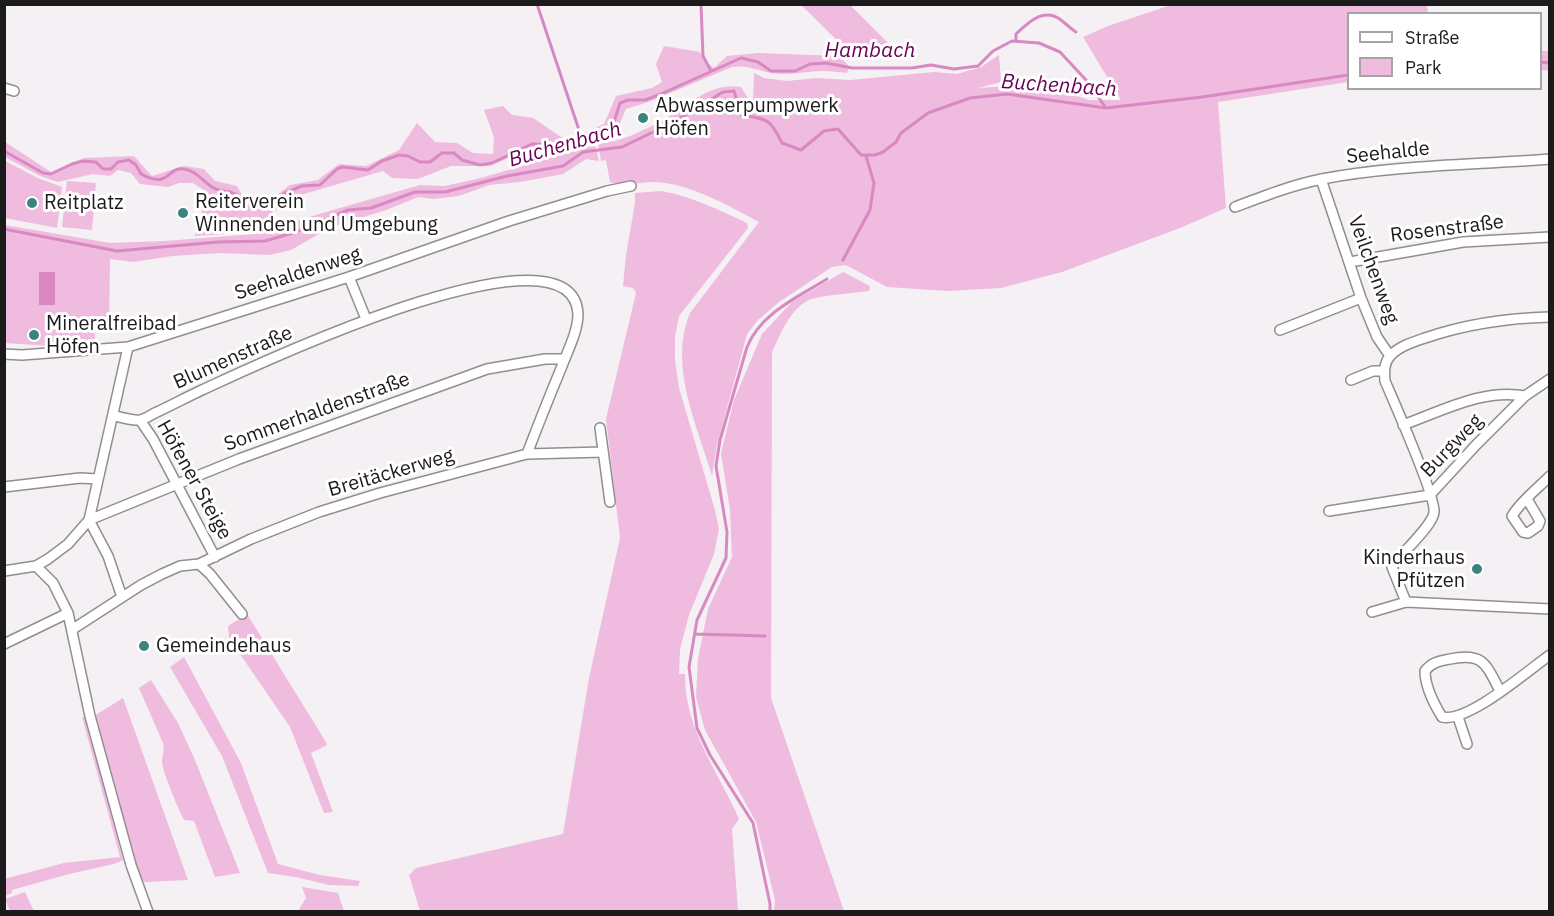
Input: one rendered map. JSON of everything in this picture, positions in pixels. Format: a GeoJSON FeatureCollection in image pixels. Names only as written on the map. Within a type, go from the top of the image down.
{"type":"FeatureCollection","features":[{"type":"Feature","properties":{"kind":"street","name":"Seehalde"},"geometry":{"type":"LineString","coordinates":[[1235,207],[1321,179],[1381,170],[1550,159]]}},
{"type":"Feature","properties":{"kind":"street","name":"Veilchenweg"},"geometry":{"type":"LineString","coordinates":[[1321,179],[1361,298],[1377,338],[1389,356]]}},
{"type":"Feature","properties":{"kind":"street","name":"Seehaldenweg"},"geometry":{"type":"LineString","coordinates":[[4,354],[22,355],[128,347],[349,277],[509,221],[607,191],[631,186]]}},
{"type":"Feature","properties":{"kind":"street","name":"Rosenstraße"},"geometry":{"type":"LineString","coordinates":[[1350,262],[1463,242],[1550,237]]}},
{"type":"Feature","properties":{"kind":"street"},"geometry":{"type":"LineString","coordinates":[[349,277],[366,319]]}},
{"type":"Feature","properties":{"kind":"street","name":"Blumenstraße"},"geometry":{"type":"LineString","coordinates":[[140,420],[256,366],[366,319],[478,286],[515,281],[547,281],[556,284],[572,297],[578,313],[564,359],[527,454]]}},
{"type":"Feature","properties":{"kind":"street"},"geometry":{"type":"LineString","coordinates":[[1280,330],[1361,298]]}},
{"type":"Feature","properties":{"kind":"street"},"geometry":{"type":"LineString","coordinates":[[1406,602],[1392,567],[1400,554],[1428,526],[1434,512],[1430,495],[1385,381],[1384,371],[1389,356],[1398,349],[1451,329],[1510,318],[1550,317]]}},
{"type":"Feature","properties":{"kind":"street"},"geometry":{"type":"LineString","coordinates":[[4,571],[36,566],[48,560],[68,544],[89,520],[128,347]]}},
{"type":"Feature","properties":{"kind":"street","name":"Sommerhaldenstraße"},"geometry":{"type":"LineString","coordinates":[[89,520],[239,459],[487,369],[545,359],[564,359]]}},
{"type":"Feature","properties":{"kind":"street"},"geometry":{"type":"LineString","coordinates":[[1351,381],[1373,371],[1384,371]]}},
{"type":"Feature","properties":{"kind":"street","name":"Burgweg"},"geometry":{"type":"LineString","coordinates":[[1329,511],[1430,495],[1526,396],[1550,379]]}},
{"type":"Feature","properties":{"kind":"street"},"geometry":{"type":"LineString","coordinates":[[1403,425],[1488,396],[1510,393],[1526,396]]}},
{"type":"Feature","properties":{"kind":"street"},"geometry":{"type":"LineString","coordinates":[[114,416],[140,420]]}},
{"type":"Feature","properties":{"kind":"street","name":"Höfener Steige"},"geometry":{"type":"LineString","coordinates":[[140,420],[153,439],[215,557]]}},
{"type":"Feature","properties":{"kind":"street"},"geometry":{"type":"LineString","coordinates":[[600,428],[610,502]]}},
{"type":"Feature","properties":{"kind":"street","name":"Breitäckerweg"},"geometry":{"type":"LineString","coordinates":[[73,629],[162,574],[180,567],[199,564],[251,539],[327,509],[527,454],[603,452]]}},
{"type":"Feature","properties":{"kind":"street"},"geometry":{"type":"LineString","coordinates":[[1527,499],[1550,476]]}},
{"type":"Feature","properties":{"kind":"street"},"geometry":{"type":"LineString","coordinates":[[4,487],[80,478],[98,479]]}},
{"type":"Feature","properties":{"kind":"street"},"geometry":{"type":"LineString","coordinates":[[89,520],[108,556],[122,597]]}},
{"type":"Feature","properties":{"kind":"street"},"geometry":{"type":"LineString","coordinates":[[199,564],[210,574],[242,614]]}},
{"type":"Feature","properties":{"kind":"street"},"geometry":{"type":"LineString","coordinates":[[36,566],[52,583],[68,613],[90,716],[128,854],[148,912]]}},
{"type":"Feature","properties":{"kind":"street"},"geometry":{"type":"LineString","coordinates":[[1372,612],[1406,602],[1550,609]]}},
{"type":"Feature","properties":{"kind":"street"},"geometry":{"type":"LineString","coordinates":[[4,644],[68,613]]}},
{"type":"Feature","properties":{"kind":"street"},"geometry":{"type":"LineString","coordinates":[[1500,691],[1483,663],[1473,656],[1433,663],[1425,671],[1425,678],[1442,717],[1458,717],[1470,712],[1500,691],[1550,656]]}},
{"type":"Feature","properties":{"kind":"street"},"geometry":{"type":"LineString","coordinates":[[1458,717],[1467,744]]}},
{"type":"Feature","properties":{"kind":"green space"},"geometry":{"type":"Polygon","coordinates":[[[801,5],[850,5],[900,55],[854,57],[801,5]]]}},
{"type":"Feature","properties":{"kind":"green space"},"geometry":{"type":"Polygon","coordinates":[[[1171,5],[1427,5],[1428,12],[1347,12],[1347,82],[1218,102],[1226,208],[1180,228],[1062,272],[1001,288],[948,291],[887,287],[846,265],[832,267],[779,302],[758,320],[747,334],[717,445],[712,476],[687,395],[683,374],[684,333],[690,313],[759,222],[696,191],[683,187],[656,182],[627,184],[610,182],[606,160],[601,161],[598,144],[615,141],[639,132],[663,120],[700,96],[719,88],[741,87],[753,106],[754,73],[764,78],[787,81],[816,78],[850,80],[934,72],[957,74],[981,67],[999,55],[1001,82],[978,88],[1024,85],[1050,87],[1089,100],[1121,100],[1083,37],[1171,5]]]}},
{"type":"Feature","properties":{"kind":"green space"},"geometry":{"type":"Polygon","coordinates":[[[664,46],[700,52],[706,62],[714,68],[727,56],[758,53],[839,56],[849,66],[847,73],[823,71],[784,74],[739,66],[732,67],[626,109],[619,125],[608,134],[565,148],[527,150],[490,166],[451,166],[418,179],[392,178],[383,171],[290,198],[272,211],[278,225],[255,232],[195,236],[207,192],[193,183],[179,183],[168,187],[140,184],[131,173],[118,170],[110,176],[93,174],[58,182],[40,176],[5,157],[5,142],[51,172],[84,158],[134,156],[152,176],[184,166],[204,169],[215,181],[237,186],[242,195],[269,201],[290,185],[318,180],[339,164],[366,166],[399,150],[417,123],[435,142],[457,143],[473,153],[493,154],[494,137],[484,110],[503,106],[512,115],[533,118],[567,141],[604,124],[616,96],[652,88],[662,82],[656,64],[664,46]]]}},
{"type":"Feature","properties":{"kind":"green space"},"geometry":{"type":"Polygon","coordinates":[[[1542,51],[1549,51],[1549,71],[1542,70],[1542,51]]]}},
{"type":"Feature","properties":{"kind":"green space"},"geometry":{"type":"Polygon","coordinates":[[[595,145],[599,161],[586,159],[563,174],[489,185],[459,196],[433,199],[418,197],[386,210],[331,227],[291,250],[269,255],[221,253],[172,256],[133,262],[110,259],[109,331],[95,331],[95,345],[67,347],[5,343],[5,225],[110,243],[255,234],[420,185],[444,186],[477,179],[595,145]]]}},
{"type":"Feature","properties":{"kind":"green space","name":"Reitplatz"},"geometry":{"type":"Polygon","coordinates":[[[5,161],[62,187],[57,228],[5,218],[5,161]]]}},
{"type":"Feature","properties":{"kind":"green space","name":"Reitplatz"},"geometry":{"type":"Polygon","coordinates":[[[67,181],[96,183],[92,230],[62,227],[67,181]]]}},
{"type":"Feature","properties":{"kind":"green space"},"geometry":{"type":"Polygon","coordinates":[[[661,191],[683,196],[715,208],[747,223],[748,228],[679,316],[675,337],[679,388],[719,529],[714,554],[689,615],[680,649],[679,674],[685,674],[686,694],[696,731],[739,819],[732,829],[738,911],[420,911],[409,875],[416,868],[563,834],[589,678],[620,538],[606,419],[636,293],[633,288],[623,286],[635,193],[661,191]]]}},
{"type":"Feature","properties":{"kind":"green space"},"geometry":{"type":"Polygon","coordinates":[[[843,272],[870,286],[869,291],[822,297],[802,304],[786,323],[772,352],[771,698],[844,911],[774,911],[775,900],[756,822],[705,730],[696,697],[698,659],[708,609],[732,557],[730,510],[721,453],[734,400],[762,334],[792,302],[843,272]]]}},
{"type":"Feature","properties":{"kind":"green space"},"geometry":{"type":"Polygon","coordinates":[[[247,614],[327,745],[311,753],[333,812],[324,813],[290,727],[229,638],[228,626],[247,614]]]}},
{"type":"Feature","properties":{"kind":"green space"},"geometry":{"type":"Polygon","coordinates":[[[184,657],[241,763],[278,864],[320,875],[360,881],[358,886],[329,885],[268,873],[222,756],[170,667],[184,657]]]}},
{"type":"Feature","properties":{"kind":"green space"},"geometry":{"type":"Polygon","coordinates":[[[151,680],[178,723],[240,873],[215,877],[194,821],[184,820],[181,815],[163,767],[163,743],[139,688],[151,680]]]}},
{"type":"Feature","properties":{"kind":"green space"},"geometry":{"type":"Polygon","coordinates":[[[123,698],[188,880],[145,882],[138,879],[94,716],[123,698]]]}},
{"type":"Feature","properties":{"kind":"green space"},"geometry":{"type":"Polygon","coordinates":[[[82,717],[86,717],[123,860],[12,890],[12,893],[5,896],[4,879],[64,863],[120,857],[82,717]]]}},
{"type":"Feature","properties":{"kind":"green space"},"geometry":{"type":"Polygon","coordinates":[[[302,887],[338,893],[344,911],[298,911],[306,898],[302,887]]]}},
{"type":"Feature","properties":{"kind":"green space"},"geometry":{"type":"Polygon","coordinates":[[[25,892],[34,911],[10,911],[5,899],[25,892]]]}},
{"type":"Feature","properties":{"kind":"shaded area"},"geometry":{"type":"Polygon","coordinates":[[[39,272],[55,272],[55,305],[39,305],[39,272]]]}},
{"type":"Feature","properties":{"kind":"waterway"},"geometry":{"type":"LineString","coordinates":[[537,4],[582,139]]}},
{"type":"Feature","properties":{"kind":"waterway"},"geometry":{"type":"LineString","coordinates":[[701,4],[703,56],[711,71]]}},
{"type":"Feature","properties":{"kind":"waterway"},"geometry":{"type":"LineString","coordinates":[[1016,41],[1016,34],[1031,21],[1049,15],[1055,16],[1076,32]]}},
{"type":"Feature","properties":{"kind":"waterway","name":"Hambach"},"geometry":{"type":"LineString","coordinates":[[4,151],[43,173],[51,174],[83,161],[96,162],[103,169],[111,169],[118,162],[129,160],[136,165],[141,174],[158,180],[178,169],[189,170],[216,189],[230,192],[259,205],[270,206],[285,193],[302,186],[320,185],[342,167],[368,170],[382,161],[399,155],[408,156],[420,162],[430,162],[442,153],[454,153],[462,160],[480,165],[492,163],[532,144],[566,145],[613,125],[620,103],[628,100],[645,100],[741,58],[758,62],[771,71],[795,71],[810,64],[826,63],[852,68],[912,68],[931,65],[954,69],[978,66],[993,51],[1012,41],[1039,43],[1060,52],[1086,80],[1106,108]]}},
{"type":"Feature","properties":{"kind":"waterway","name":"Buchenbach"},"geometry":{"type":"LineString","coordinates":[[1542,62],[1550,63]]}},
{"type":"Feature","properties":{"kind":"waterway","name":"Buchenbach"},"geometry":{"type":"LineString","coordinates":[[4,229],[117,251],[218,242],[265,241],[296,232],[348,210],[371,208],[415,192],[445,192],[507,176],[563,166],[583,152],[622,147],[672,123],[723,92],[734,91],[741,115],[767,121],[782,143],[801,150],[824,131],[838,129],[861,155],[875,155],[896,142],[901,133],[928,113],[970,98],[1007,94],[1106,108],[1202,97],[1347,75]]}},
{"type":"Feature","properties":{"kind":"waterway"},"geometry":{"type":"LineString","coordinates":[[843,260],[870,210],[874,183],[866,156]]}},
{"type":"Feature","properties":{"kind":"waterway"},"geometry":{"type":"LineString","coordinates":[[770,912],[753,823],[710,755],[697,728],[689,667],[697,620],[726,558],[727,532],[716,466],[720,440],[747,347],[753,335],[771,315],[827,279]]}},
{"type":"Feature","properties":{"kind":"waterway"},"geometry":{"type":"LineString","coordinates":[[695,634],[765,636]]}},
{"type":"Feature","properties":{"kind":"place","name":"Abwasserpumpwerk Höfen"},"geometry":{"type":"Point","coordinates":[643,118]}},
{"type":"Feature","properties":{"kind":"place","name":"Reitplatz"},"geometry":{"type":"Point","coordinates":[32,203]}},
{"type":"Feature","properties":{"kind":"place","name":"Reiterverein Winnenden und Umgebung"},"geometry":{"type":"Point","coordinates":[183,213]}},
{"type":"Feature","properties":{"kind":"place","name":"Mineralfreibad Höfen"},"geometry":{"type":"Point","coordinates":[34,335]}},
{"type":"Feature","properties":{"kind":"place","name":"Kinderhaus Pfützen"},"geometry":{"type":"Point","coordinates":[1477,569]}},
{"type":"Feature","properties":{"kind":"place","name":"Gemeindehaus"},"geometry":{"type":"Point","coordinates":[144,646]}}]}
